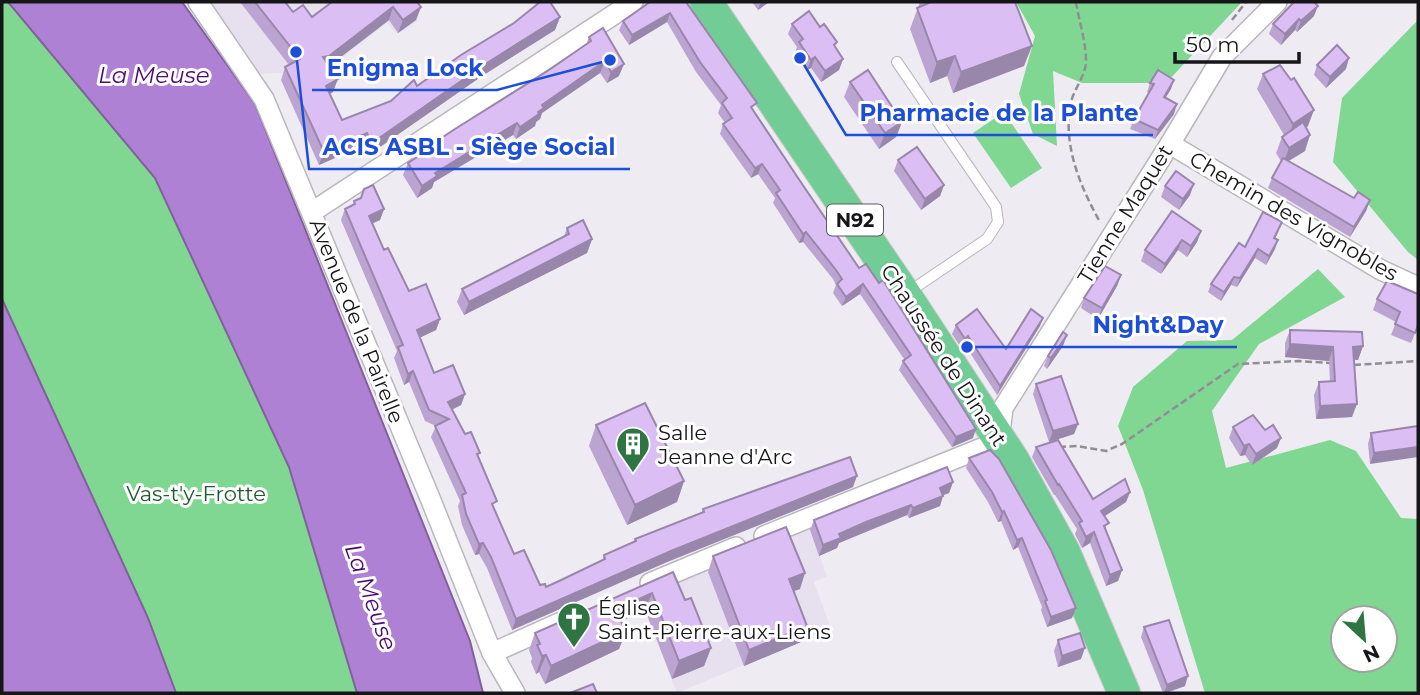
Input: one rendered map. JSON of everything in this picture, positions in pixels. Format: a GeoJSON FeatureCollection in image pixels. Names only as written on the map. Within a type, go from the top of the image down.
{"type":"FeatureCollection","features":[{"type":"Feature","properties":{"kind":"main road","name":"Chaussée de Dinant"},"geometry":{"type":"LineString","coordinates":[[706,2],[905,295],[1013,460],[1064,552],[1124,693]]}},
{"type":"Feature","properties":{"kind":"street"},"geometry":{"type":"LineString","coordinates":[[312,212],[633,2]]}},
{"type":"Feature","properties":{"kind":"street","name":"Tienne Maquet"},"geometry":{"type":"LineString","coordinates":[[999,441],[1003,408],[1222,57],[1278,2]]}},
{"type":"Feature","properties":{"kind":"street","name":"Avenue de la Pairelle"},"geometry":{"type":"LineString","coordinates":[[201,3],[264,99],[492,653],[515,693]]}},
{"type":"Feature","properties":{"kind":"street","name":"Chemin des Vignobles"},"geometry":{"type":"LineString","coordinates":[[1170,144],[1381,270],[1418,287]]}},
{"type":"Feature","properties":{"kind":"street"},"geometry":{"type":"LineString","coordinates":[[636,589],[999,441]]}},
{"type":"Feature","properties":{"kind":"street"},"geometry":{"type":"LineString","coordinates":[[492,653],[576,616]]}},
{"type":"Feature","properties":{"kind":"lane"},"geometry":{"type":"LineString","coordinates":[[897,62],[996,207],[998,222],[987,239],[905,295]]}},
{"type":"Feature","properties":{"kind":"path"},"geometry":{"type":"LineString","coordinates":[[1076,2],[1086,63],[1071,100],[1068,124],[1070,148],[1084,195],[1110,240]]}},
{"type":"Feature","properties":{"kind":"path"},"geometry":{"type":"LineString","coordinates":[[1051,447],[1077,446],[1105,451],[1122,444],[1238,363],[1298,361],[1332,364]]}},
{"type":"Feature","properties":{"kind":"path"},"geometry":{"type":"LineString","coordinates":[[1344,364],[1418,361]]}},
{"type":"Feature","properties":{"kind":"shaded area"},"geometry":{"type":"Polygon","coordinates":[[[207,2],[402,2],[418,21],[397,34],[387,23],[325,71],[258,74],[207,2]]]}},
{"type":"Feature","properties":{"kind":"shaded area"},"geometry":{"type":"Polygon","coordinates":[[[810,529],[827,576],[814,582],[831,629],[677,693],[645,610],[671,600],[665,587],[810,529]]]}},
{"type":"Feature","properties":{"kind":"green space","name":"Vas-t'y-Frotte"},"geometry":{"type":"Polygon","coordinates":[[[2,2],[8,2],[155,178],[289,467],[357,693],[176,693],[148,618],[2,299],[2,2]]]}},
{"type":"Feature","properties":{"kind":"green space"},"geometry":{"type":"Polygon","coordinates":[[[1016,2],[1242,2],[1166,83],[1082,83],[1053,71],[1057,146],[1033,134],[1019,94],[1035,36],[1016,2]]]}},
{"type":"Feature","properties":{"kind":"green space"},"geometry":{"type":"Polygon","coordinates":[[[1418,20],[1418,260],[1408,252],[1333,162],[1342,98],[1418,20]]]}},
{"type":"Feature","properties":{"kind":"green space"},"geometry":{"type":"Polygon","coordinates":[[[1004,112],[1042,168],[1011,188],[973,133],[1004,112]]]}},
{"type":"Feature","properties":{"kind":"green space"},"geometry":{"type":"Polygon","coordinates":[[[1318,269],[1345,297],[1259,344],[1212,411],[1226,468],[1330,440],[1356,451],[1401,518],[1418,519],[1418,693],[1205,693],[1143,490],[1118,426],[1133,387],[1187,341],[1232,340],[1318,269]]]}},
{"type":"Feature","properties":{"kind":"water","name":"La Meuse"},"geometry":{"type":"Polygon","coordinates":[[[8,2],[182,2],[255,104],[470,641],[483,693],[357,693],[289,467],[155,178],[8,2]]]}},
{"type":"Feature","properties":{"kind":"water"},"geometry":{"type":"Polygon","coordinates":[[[2,299],[148,618],[176,693],[2,693],[2,299]]]}},
{"type":"Feature","properties":{"kind":"building"},"geometry":{"type":"Polygon","coordinates":[[[255,2],[285,2],[293,12],[303,5],[312,17],[332,2],[417,2],[421,7],[403,20],[393,7],[329,56],[323,57],[338,79],[326,86],[342,120],[391,101],[414,80],[417,86],[514,23],[540,2],[550,2],[560,17],[487,63],[372,143],[367,133],[324,152],[285,67],[300,59],[255,2]]]}},
{"type":"Feature","properties":{"kind":"building"},"geometry":{"type":"Polygon","coordinates":[[[650,2],[686,2],[757,103],[751,107],[859,268],[866,264],[879,283],[883,280],[976,429],[956,437],[903,361],[911,355],[863,284],[846,297],[837,284],[842,279],[806,232],[803,234],[776,193],[780,190],[762,164],[755,168],[723,124],[732,118],[722,103],[727,98],[700,62],[670,13],[632,35],[623,21],[650,2]]]}},
{"type":"Feature","properties":{"kind":"building"},"geometry":{"type":"Polygon","coordinates":[[[931,2],[1015,2],[1032,46],[961,72],[955,56],[937,62],[917,8],[931,2]]]}},
{"type":"Feature","properties":{"kind":"building"},"geometry":{"type":"Polygon","coordinates":[[[1294,2],[1314,2],[1318,6],[1301,21],[1299,19],[1285,34],[1273,24],[1294,2]]]}},
{"type":"Feature","properties":{"kind":"building"},"geometry":{"type":"Polygon","coordinates":[[[809,11],[820,27],[824,24],[837,42],[834,45],[843,59],[825,71],[815,57],[811,60],[799,42],[803,39],[792,24],[809,11]]]}},
{"type":"Feature","properties":{"kind":"building"},"geometry":{"type":"Polygon","coordinates":[[[603,28],[624,64],[611,72],[605,61],[542,105],[544,108],[539,114],[520,127],[517,123],[435,173],[437,176],[422,186],[408,163],[442,141],[440,139],[455,129],[591,41],[589,37],[603,28]]]}},
{"type":"Feature","properties":{"kind":"building"},"geometry":{"type":"Polygon","coordinates":[[[1337,45],[1349,58],[1330,77],[1317,65],[1337,45]]]}},
{"type":"Feature","properties":{"kind":"building"},"geometry":{"type":"Polygon","coordinates":[[[1280,65],[1291,80],[1294,78],[1314,110],[1293,124],[1263,74],[1280,65]]]}},
{"type":"Feature","properties":{"kind":"building"},"geometry":{"type":"Polygon","coordinates":[[[868,70],[902,122],[885,133],[850,82],[868,70]]]}},
{"type":"Feature","properties":{"kind":"building"},"geometry":{"type":"Polygon","coordinates":[[[1158,70],[1174,80],[1164,97],[1177,104],[1158,130],[1134,119],[1154,84],[1150,83],[1158,70]]]}},
{"type":"Feature","properties":{"kind":"building"},"geometry":{"type":"Polygon","coordinates":[[[1303,122],[1310,135],[1289,148],[1282,137],[1303,122]]]}},
{"type":"Feature","properties":{"kind":"building"},"geometry":{"type":"Polygon","coordinates":[[[917,147],[944,185],[925,199],[898,160],[917,147]]]}},
{"type":"Feature","properties":{"kind":"building"},"geometry":{"type":"Polygon","coordinates":[[[1283,158],[1354,198],[1358,192],[1370,200],[1354,227],[1272,178],[1283,158]]]}},
{"type":"Feature","properties":{"kind":"building"},"geometry":{"type":"Polygon","coordinates":[[[1176,171],[1194,184],[1183,199],[1165,186],[1176,171]]]}},
{"type":"Feature","properties":{"kind":"building"},"geometry":{"type":"Polygon","coordinates":[[[373,185],[384,209],[369,216],[384,250],[388,248],[409,291],[426,284],[440,319],[417,330],[434,373],[453,365],[465,394],[448,402],[465,434],[471,432],[480,453],[477,454],[497,501],[492,504],[514,554],[524,550],[540,585],[545,584],[546,587],[557,582],[605,559],[604,555],[636,541],[635,539],[704,512],[703,509],[850,457],[857,476],[671,551],[516,619],[491,557],[483,543],[479,544],[466,514],[462,495],[466,493],[435,426],[449,419],[429,410],[413,371],[408,374],[398,347],[403,345],[345,209],[361,198],[364,189],[373,185]]]}},
{"type":"Feature","properties":{"kind":"building"},"geometry":{"type":"Polygon","coordinates":[[[1172,211],[1201,231],[1191,246],[1182,240],[1165,264],[1145,250],[1172,211]]]}},
{"type":"Feature","properties":{"kind":"building"},"geometry":{"type":"Polygon","coordinates":[[[1263,212],[1282,222],[1274,238],[1278,240],[1269,256],[1258,249],[1240,278],[1234,277],[1224,292],[1211,284],[1239,243],[1245,247],[1263,212]]]}},
{"type":"Feature","properties":{"kind":"building"},"geometry":{"type":"Polygon","coordinates":[[[583,220],[592,239],[469,302],[462,289],[569,234],[567,228],[583,220]]]}},
{"type":"Feature","properties":{"kind":"building"},"geometry":{"type":"Polygon","coordinates":[[[1105,266],[1121,275],[1102,308],[1084,298],[1105,266]]]}},
{"type":"Feature","properties":{"kind":"building"},"geometry":{"type":"Polygon","coordinates":[[[1387,281],[1418,294],[1418,325],[1415,333],[1395,324],[1400,312],[1377,299],[1387,281]]]}},
{"type":"Feature","properties":{"kind":"building"},"geometry":{"type":"Polygon","coordinates":[[[977,309],[1006,349],[1031,309],[1043,318],[1000,386],[968,336],[965,339],[956,325],[977,309]]]}},
{"type":"Feature","properties":{"kind":"building"},"geometry":{"type":"Polygon","coordinates":[[[1290,330],[1362,332],[1363,346],[1353,347],[1357,404],[1320,406],[1319,382],[1335,381],[1333,347],[1290,344],[1290,330]]]}},
{"type":"Feature","properties":{"kind":"building"},"geometry":{"type":"Polygon","coordinates":[[[1063,332],[1067,335],[1051,358],[1048,356],[1063,332]]]}},
{"type":"Feature","properties":{"kind":"building"},"geometry":{"type":"Polygon","coordinates":[[[1061,376],[1078,424],[1053,431],[1036,384],[1061,376]]]}},
{"type":"Feature","properties":{"kind":"building"},"geometry":{"type":"Polygon","coordinates":[[[645,403],[684,481],[635,505],[596,425],[645,403]]]}},
{"type":"Feature","properties":{"kind":"building"},"geometry":{"type":"Polygon","coordinates":[[[1253,415],[1265,430],[1273,425],[1281,438],[1256,454],[1249,444],[1244,446],[1233,427],[1253,415]]]}},
{"type":"Feature","properties":{"kind":"building"},"geometry":{"type":"Polygon","coordinates":[[[1418,426],[1418,447],[1374,453],[1371,433],[1418,426]]]}},
{"type":"Feature","properties":{"kind":"building"},"geometry":{"type":"Polygon","coordinates":[[[1058,440],[1093,499],[1125,479],[1130,492],[1101,511],[1109,523],[1104,526],[1122,570],[1110,575],[1094,532],[1086,537],[1079,523],[1082,521],[1036,447],[1058,440]]]}},
{"type":"Feature","properties":{"kind":"building"},"geometry":{"type":"Polygon","coordinates":[[[990,450],[999,459],[1051,550],[1076,608],[1051,617],[1045,601],[1047,600],[1022,538],[1017,540],[1004,511],[1002,512],[969,458],[990,450]]]}},
{"type":"Feature","properties":{"kind":"building"},"geometry":{"type":"Polygon","coordinates":[[[947,467],[953,482],[940,488],[943,496],[866,522],[839,534],[841,538],[823,545],[814,520],[947,467]]]}},
{"type":"Feature","properties":{"kind":"building"},"geometry":{"type":"Polygon","coordinates":[[[786,527],[805,573],[789,579],[807,626],[749,650],[713,556],[786,527]]]}},
{"type":"Feature","properties":{"kind":"building"},"geometry":{"type":"Polygon","coordinates":[[[673,572],[685,600],[691,598],[711,648],[679,661],[652,593],[615,610],[626,631],[551,666],[546,655],[542,656],[535,633],[673,572]]]}},
{"type":"Feature","properties":{"kind":"building"},"geometry":{"type":"Polygon","coordinates":[[[1169,620],[1188,676],[1167,685],[1144,627],[1169,620]]]}},
{"type":"Feature","properties":{"kind":"building"},"geometry":{"type":"Polygon","coordinates":[[[1080,633],[1085,648],[1062,656],[1058,640],[1080,633]]]}},
{"type":"Feature","properties":{"kind":"building"},"geometry":{"type":"Polygon","coordinates":[[[593,684],[597,693],[570,693],[593,684]]]}},
{"type":"Feature","properties":{"kind":"place","name":"ACIS ASBL - Siège Social"},"geometry":{"type":"Point","coordinates":[296,52]}},
{"type":"Feature","properties":{"kind":"place","name":"Pharmacie de la Plante"},"geometry":{"type":"Point","coordinates":[800,58]}},
{"type":"Feature","properties":{"kind":"place","name":"Enigma Lock"},"geometry":{"type":"Point","coordinates":[610,60]}},
{"type":"Feature","properties":{"kind":"place","name":"Night&Day"},"geometry":{"type":"Point","coordinates":[967,347]}},
{"type":"Feature","properties":{"kind":"place","name":"Salle Jeanne d'Arc"},"geometry":{"type":"Point","coordinates":[633,474]}},
{"type":"Feature","properties":{"kind":"place","name":"Église Saint-Pierre-aux-Liens"},"geometry":{"type":"Point","coordinates":[574,649]}}]}
